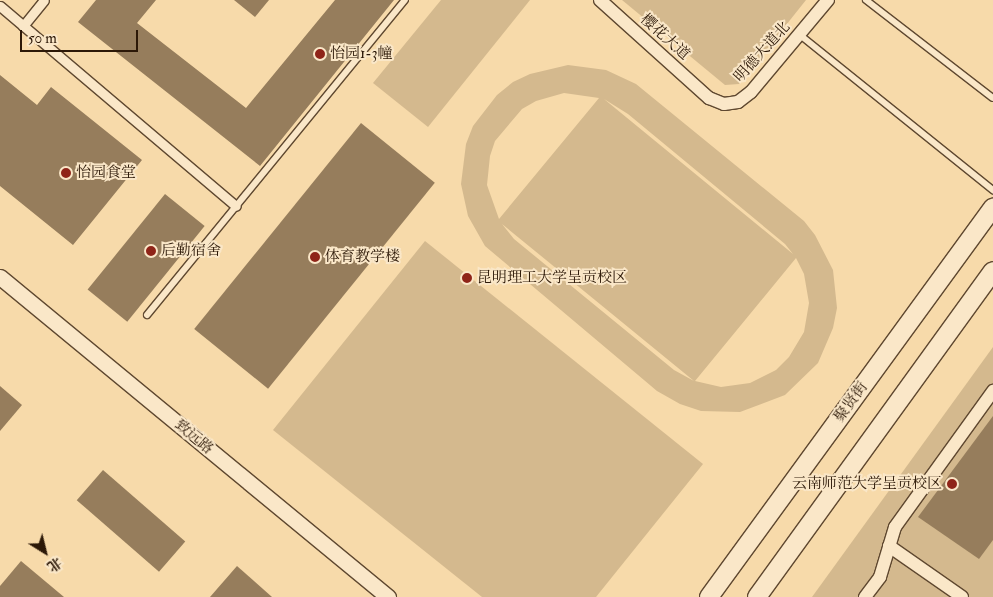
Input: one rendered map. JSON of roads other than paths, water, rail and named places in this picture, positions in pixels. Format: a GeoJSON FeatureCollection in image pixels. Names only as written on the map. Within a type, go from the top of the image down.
{"type":"FeatureCollection","features":[{"type":"Feature","properties":{"kind":"main road","name":"聚贤街"},"geometry":{"type":"LineString","coordinates":[[710,597],[993,207]]}},
{"type":"Feature","properties":{"kind":"main road"},"geometry":{"type":"LineString","coordinates":[[757,597],[993,271]]}},
{"type":"Feature","properties":{"kind":"street"},"geometry":{"type":"LineString","coordinates":[[23,26],[44,0]]}},
{"type":"Feature","properties":{"kind":"street","name":"樱花大道"},"geometry":{"type":"LineString","coordinates":[[600,0],[709,98]]}},
{"type":"Feature","properties":{"kind":"street","name":"明德大道北"},"geometry":{"type":"LineString","coordinates":[[709,98],[724,104],[738,102],[751,92],[828,0]]}},
{"type":"Feature","properties":{"kind":"street"},"geometry":{"type":"LineString","coordinates":[[0,6],[236,206]]}},
{"type":"Feature","properties":{"kind":"street","name":"致远路"},"geometry":{"type":"LineString","coordinates":[[0,277],[388,597]]}},
{"type":"Feature","properties":{"kind":"street"},"geometry":{"type":"LineString","coordinates":[[865,597],[880,577],[895,527],[993,391]]}},
{"type":"Feature","properties":{"kind":"street"},"geometry":{"type":"LineString","coordinates":[[889,546],[962,597]]}},
{"type":"Feature","properties":{"kind":"lane"},"geometry":{"type":"LineString","coordinates":[[147,315],[405,0]]}},
{"type":"Feature","properties":{"kind":"lane"},"geometry":{"type":"LineString","coordinates":[[866,0],[993,98]]}},
{"type":"Feature","properties":{"kind":"lane"},"geometry":{"type":"LineString","coordinates":[[800,35],[993,190]]}},
{"type":"Feature","properties":{"kind":"place","name":"怡园1-3幢"},"geometry":{"type":"Point","coordinates":[320,54]}},
{"type":"Feature","properties":{"kind":"place","name":"怡园食堂"},"geometry":{"type":"Point","coordinates":[66,173]}},
{"type":"Feature","properties":{"kind":"place","name":"后勤宿舍"},"geometry":{"type":"Point","coordinates":[151,251]}},
{"type":"Feature","properties":{"kind":"place","name":"体育教学楼"},"geometry":{"type":"Point","coordinates":[315,257]}},
{"type":"Feature","properties":{"kind":"place","name":"昆明理工大学呈贡校区"},"geometry":{"type":"Point","coordinates":[467,278]}},
{"type":"Feature","properties":{"kind":"place","name":"云南师范大学呈贡校区"},"geometry":{"type":"Point","coordinates":[952,484]}}]}
